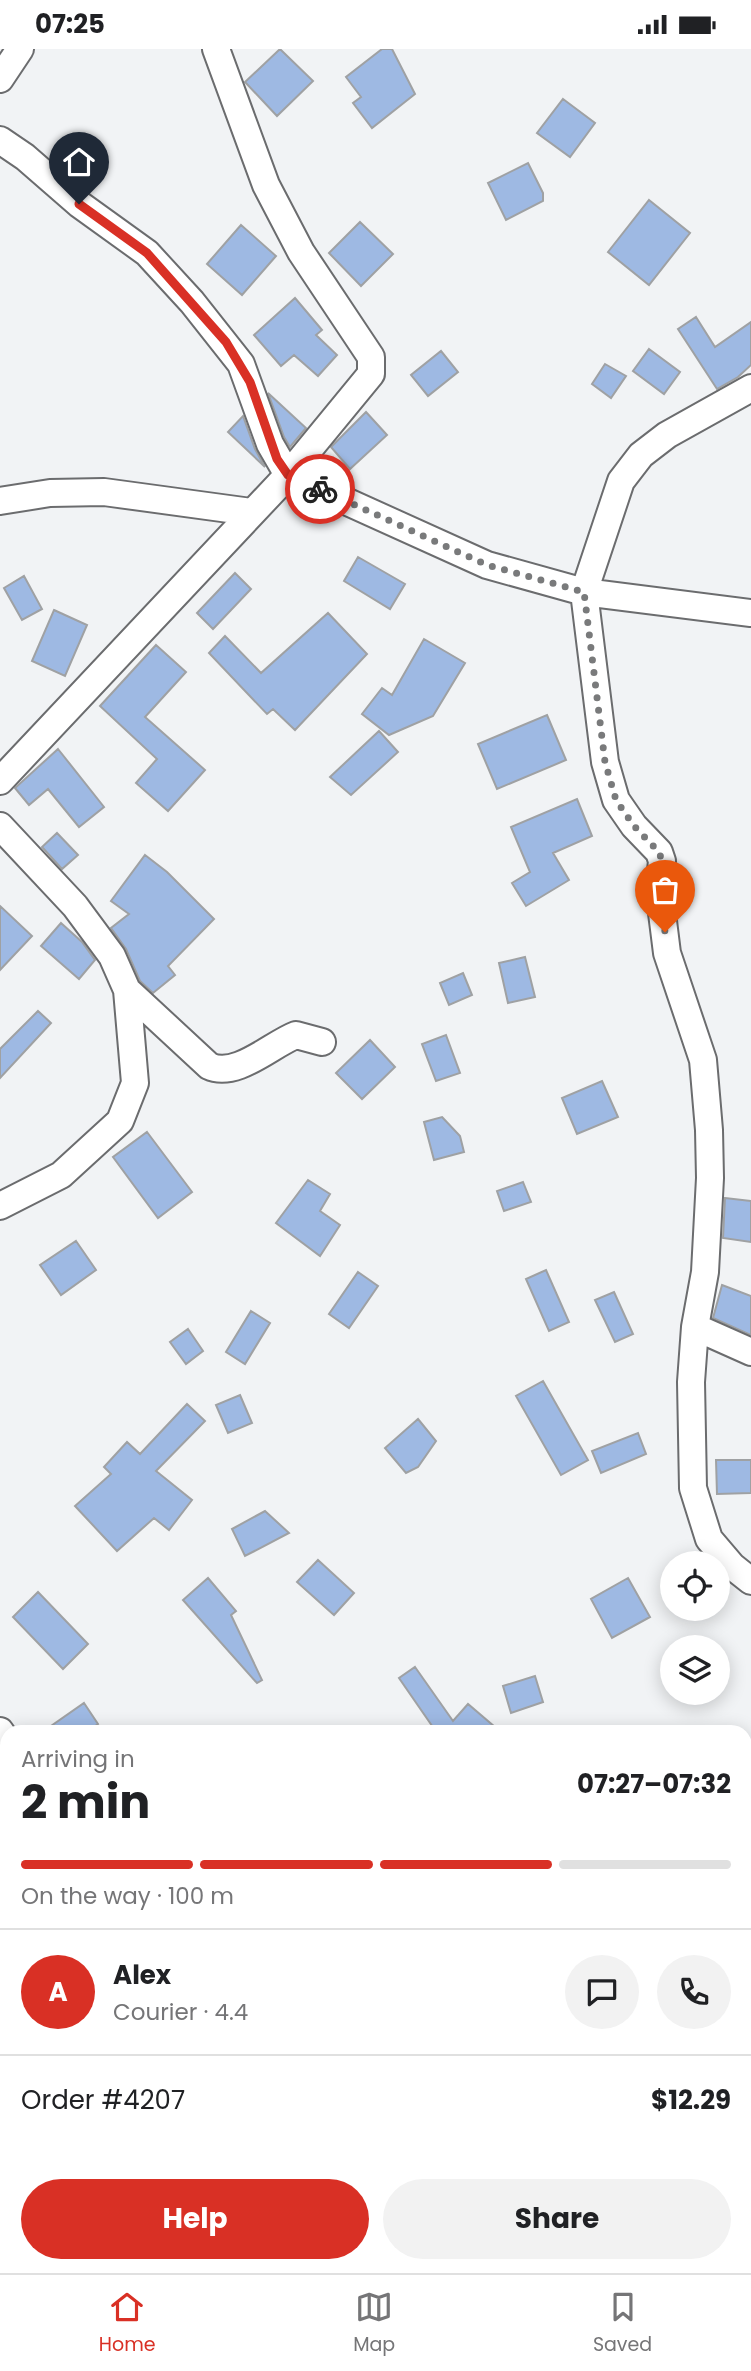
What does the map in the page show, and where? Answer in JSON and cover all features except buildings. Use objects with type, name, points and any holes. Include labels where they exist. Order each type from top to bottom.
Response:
[{"type":"street","points":[[0,79],[20,49]]},
{"type":"street","points":[[0,781],[288,475],[371,374],[373,365],[356,331],[301,252],[266,185],[216,49]]},
{"type":"street","points":[[0,140],[25,157],[79,204],[147,253],[192,302],[241,364],[270,445],[288,475],[487,565],[584,592],[751,613]]},
{"type":"street","points":[[751,388],[667,435],[641,455],[621,481],[584,592],[605,762],[616,800],[634,826],[659,852],[662,861],[659,889],[667,953],[703,1060],[710,1178],[705,1272],[695,1327],[691,1382],[693,1488],[709,1539],[732,1566],[751,1581]]},
{"type":"street","points":[[0,501],[50,493],[104,492],[251,512]]},
{"type":"street","points":[[0,826],[75,906],[112,956],[127,990],[135,1083],[120,1121],[61,1175],[0,1206]]},
{"type":"street","points":[[127,990],[216,1070],[239,1065],[296,1035],[322,1042]]},
{"type":"street","points":[[695,1327],[751,1352]]},
{"type":"way so far","points":[[320,489],[487,565],[584,592],[605,762],[616,800],[634,826],[659,852],[662,861],[659,889],[665,932]]},
{"type":"route","points":[[79,204],[147,253],[226,342],[250,382],[277,459],[288,475],[320,489]]}]
